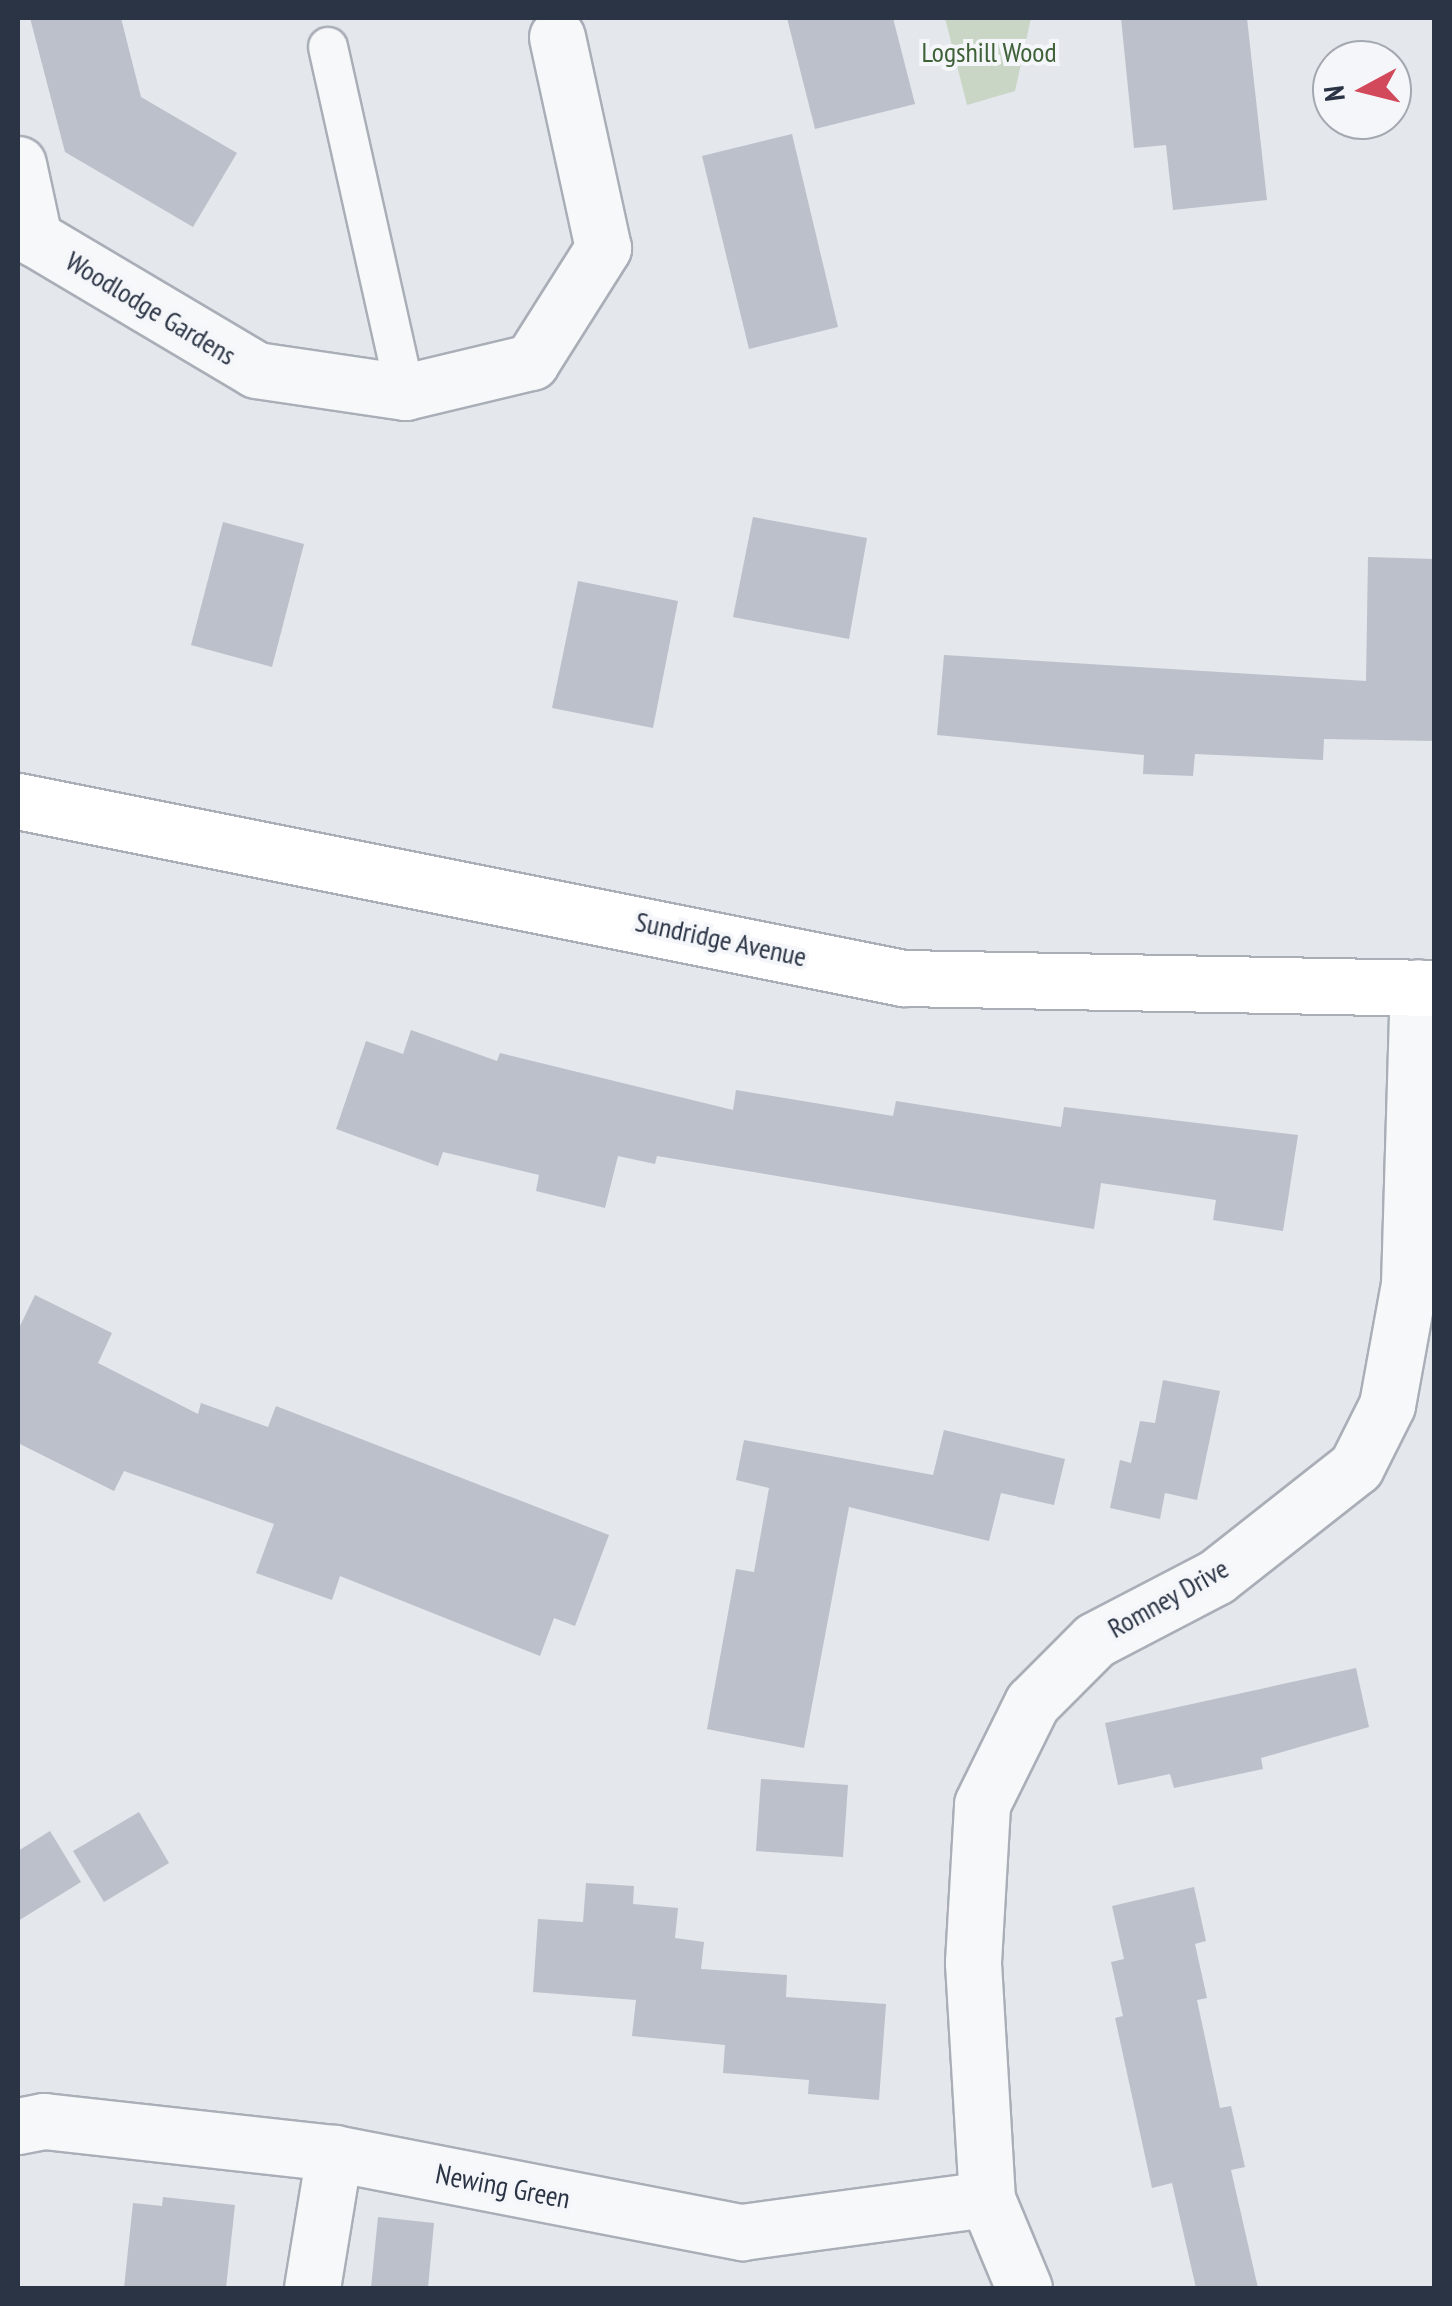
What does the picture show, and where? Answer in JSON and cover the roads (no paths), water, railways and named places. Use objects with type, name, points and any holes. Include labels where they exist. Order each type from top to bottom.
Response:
[{"type":"street","name":"Woodlodge Gardens","points":[[18,164],[34,238],[256,370],[405,392],[531,362],[603,248],[557,36]]},
{"type":"street","name":"Sundridge Avenue","points":[[18,801],[903,978],[1426,988]]},
{"type":"street","name":"Romney Drive","points":[[1024,2288],[987,2200],[973,1962],[982,1804],[1032,1703],[1095,1640],[1216,1578],[1356,1466],[1387,1406],[1408,1284],[1426,988]]},
{"type":"street","name":"Newing Green","points":[[18,2126],[44,2121],[334,2153],[742,2232],[987,2200]]},
{"type":"street","points":[[312,2288],[334,2153]]},
{"type":"lane","points":[[328,47],[405,392]]},
{"type":"park label","name":"Logshill Wood","points":[[989,52]]}]
